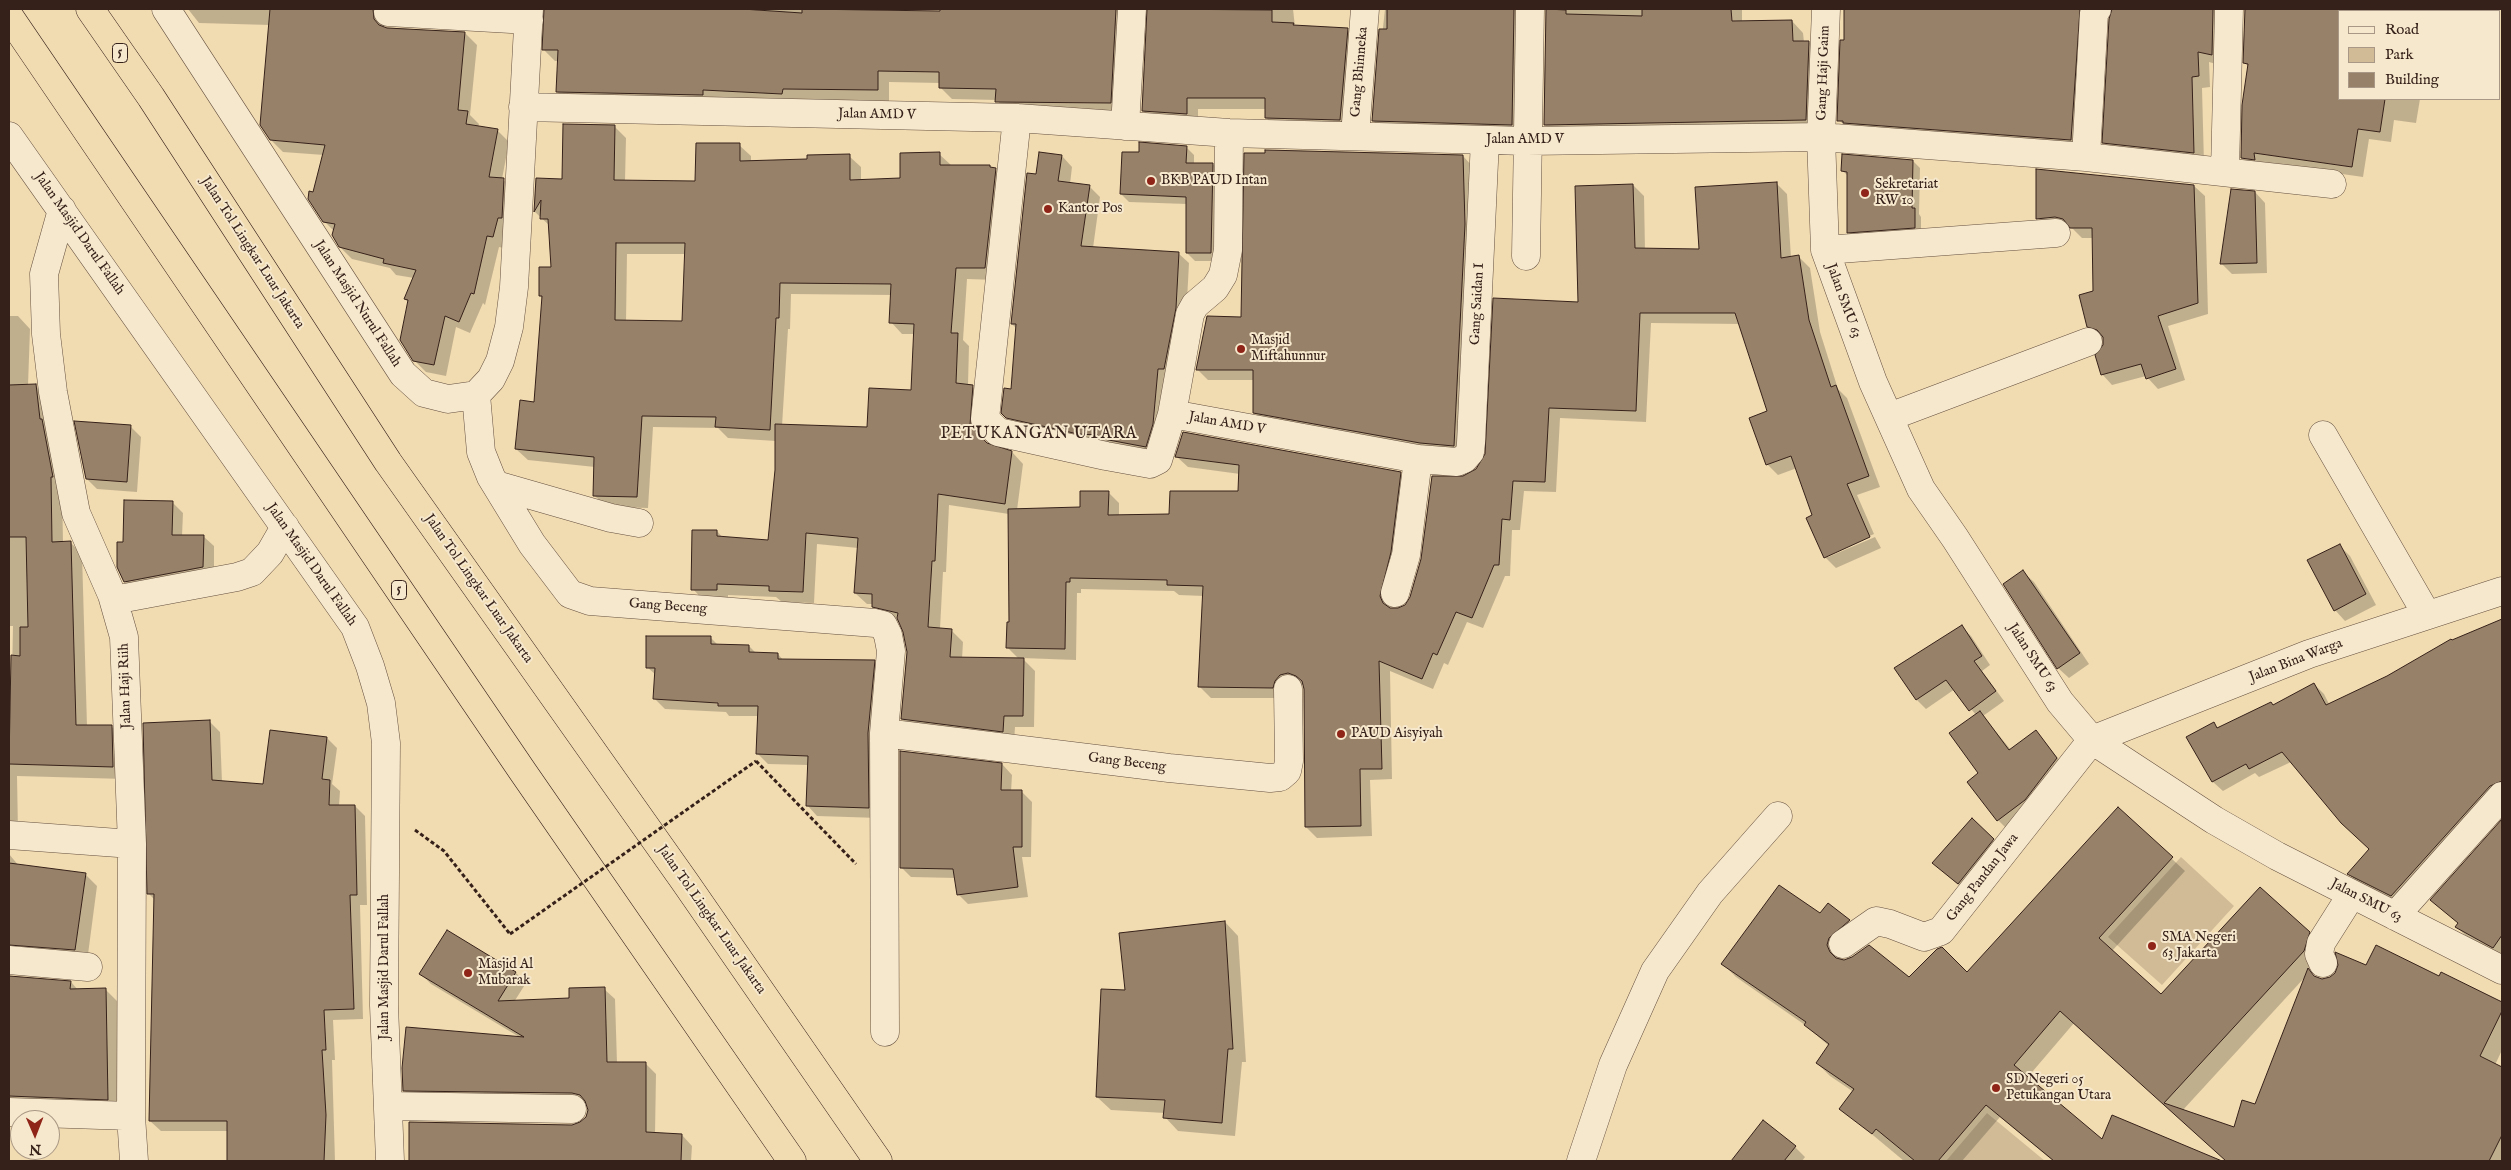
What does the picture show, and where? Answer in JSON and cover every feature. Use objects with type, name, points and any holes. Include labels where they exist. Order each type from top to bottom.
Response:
[{"type":"highway","name":"Jalan Tol Lingkar Luar Jakarta","points":[[90,9],[151,97],[388,462],[690,889],[878,1161]]},
{"type":"highway","name":"5","points":[[9,16],[523,772],[792,1161]]},
{"type":"street","name":"Jalan Masjid Nurul Fallah","points":[[166,9],[403,374],[424,393],[448,399],[476,395]]},
{"type":"street","points":[[1125,126],[1132,9]]},
{"type":"street","name":"Gang Bhinneka","points":[[1355,135],[1365,9]]},
{"type":"street","points":[[1526,256],[1530,9]]},
{"type":"street","name":"Gang Haji Gaim","points":[[1821,136],[1826,9]]},
{"type":"street","points":[[2086,157],[2094,13],[2097,9]]},
{"type":"street","points":[[2225,171],[2229,9]]},
{"type":"street","points":[[388,12],[529,15],[514,287],[509,327],[500,361],[491,379],[476,395]]},
{"type":"street","name":"Jalan AMD V","points":[[524,107],[1017,118],[1230,133],[1527,141],[1821,136],[2086,157],[2332,184]]},
{"type":"street","points":[[1017,118],[985,419],[998,432],[1150,464],[1158,460],[1172,414]]},
{"type":"street","name":"Jalan AMD V","points":[[1230,133],[1228,250],[1223,276],[1214,288],[1195,305],[1190,314],[1172,414],[1418,459],[1457,462]]},
{"type":"street","name":"Jalan Masjid Darul Fallah","points":[[9,136],[355,627],[381,703],[386,743],[384,1005],[390,1161]]},
{"type":"street","name":"Jalan SMU 63","points":[[1821,136],[1825,250],[1873,382],[1921,489],[1955,538],[2060,702],[2092,740],[2214,820],[2278,856],[2502,970]]},
{"type":"street","name":"Gang Saidan I","points":[[1457,462],[1464,459],[1470,452],[1471,444],[1485,140]]},
{"type":"street","name":"Jalan Haji Riih","points":[[62,210],[44,274],[46,334],[53,392],[76,513],[114,600],[124,637],[132,844],[131,1116],[134,1161]]},
{"type":"street","points":[[1825,250],[2056,233]]},
{"type":"street","points":[[1888,416],[2088,342]]},
{"type":"street","name":"Gang Beceng","points":[[476,395],[481,452],[496,485],[532,544],[564,588],[578,598],[590,602],[883,625],[888,635],[890,651],[884,733],[885,1032]]},
{"type":"street","points":[[2323,435],[2427,615]]},
{"type":"street","points":[[1395,594],[1406,555],[1418,459]]},
{"type":"street","points":[[496,485],[611,518],[639,523]]},
{"type":"street","points":[[114,600],[237,577],[252,572],[266,558],[285,527]]},
{"type":"street","name":"Jalan Bina Warga","points":[[2092,740],[2309,654],[2502,592]]},
{"type":"street","name":"Gang Beceng","points":[[884,733],[1169,768],[1270,778],[1280,777],[1287,771],[1289,761],[1288,689]]},
{"type":"street","name":"Gang Pandan Jawa","points":[[1843,944],[1876,921],[1890,924],[1924,937],[1941,931],[2092,740]]},
{"type":"street","points":[[2394,916],[2502,796]]},
{"type":"street","points":[[1581,1161],[1613,1065],[1655,971],[1710,893],[1778,816]]},
{"type":"street","points":[[9,835],[132,844]]},
{"type":"street","points":[[2323,963],[2319,954],[2321,943],[2352,894]]},
{"type":"street","points":[[9,960],[88,967]]},
{"type":"street","points":[[388,1106],[572,1109]]},
{"type":"street","points":[[9,1112],[131,1116]]},
{"type":"path","points":[[444,852],[510,934],[756,761],[848,858]]},
{"type":"green space","points":[[2181,857],[2234,906],[2162,985],[2108,937]]},
{"type":"green space","points":[[1987,1113],[2045,1161],[1946,1161]]},
{"type":"building","points":[[270,9],[373,9],[374,19],[379,25],[387,28],[465,32],[458,110],[468,111],[466,124],[498,129],[489,177],[504,178],[502,218],[498,218],[493,237],[487,236],[474,294],[471,293],[459,322],[445,316],[434,365],[413,361],[400,340],[408,300],[404,299],[416,270],[383,263],[384,259],[339,247],[332,235],[335,224],[323,222],[308,199],[309,191],[313,192],[325,145],[270,140],[260,125]]},
{"type":"building","points":[[544,9],[742,9],[802,13],[802,9],[940,11],[940,9],[1116,9],[1111,103],[995,102],[996,89],[939,88],[939,72],[878,71],[878,90],[783,89],[782,94],[703,90],[703,95],[556,92],[558,50],[542,50]]},
{"type":"building","points":[[1147,9],[1272,10],[1272,22],[1348,28],[1340,120],[1265,118],[1265,98],[1187,98],[1187,114],[1142,111]]},
{"type":"building","points":[[1387,9],[1514,9],[1512,125],[1372,121],[1379,29],[1387,29]]},
{"type":"building","points":[[1546,9],[1566,10],[1566,14],[1642,16],[1642,9],[1731,9],[1732,21],[1792,20],[1793,41],[1809,41],[1806,120],[1544,125]]},
{"type":"building","points":[[1844,9],[2080,9],[2071,140],[1843,123],[1843,121],[1837,121],[1840,40],[1844,40]]},
{"type":"building","points":[[2112,9],[2213,9],[2212,55],[2198,52],[2199,76],[2192,77],[2194,153],[2102,143],[2109,19]]},
{"type":"building","points":[[2245,9],[2340,9],[2338,10],[2338,100],[2385,100],[2380,132],[2358,129],[2352,167],[2254,153],[2255,160],[2241,158],[2242,105],[2248,64],[2243,63]]},
{"type":"building","points":[[563,124],[615,125],[614,180],[695,181],[696,143],[740,143],[740,161],[807,159],[807,155],[850,154],[850,180],[900,178],[900,153],[940,152],[940,165],[990,165],[990,167],[996,168],[985,268],[956,268],[951,333],[958,333],[956,383],[973,385],[970,425],[987,443],[1012,451],[1005,504],[938,494],[935,561],[932,561],[928,627],[952,629],[950,657],[1024,658],[1023,716],[1004,716],[1003,732],[901,719],[907,652],[903,632],[897,618],[898,613],[872,607],[872,594],[854,593],[858,538],[806,533],[803,592],[769,591],[769,586],[717,584],[717,590],[691,590],[692,530],[717,530],[717,536],[768,540],[775,470],[775,424],[867,427],[869,388],[911,390],[914,324],[889,323],[891,284],[780,283],[779,318],[776,318],[770,430],[715,427],[716,417],[642,416],[637,497],[593,496],[594,457],[515,449],[520,400],[534,402],[542,296],[539,296],[539,267],[551,267],[548,219],[540,219],[541,200],[534,212],[536,178],[562,179]],"holes":[[[616,243],[685,243],[682,321],[615,320]]]},
{"type":"building","points":[[1139,142],[1187,146],[1186,163],[1213,163],[1211,253],[1186,253],[1186,197],[1120,194],[1122,152],[1139,152]]},
{"type":"building","points":[[1265,150],[1463,155],[1465,224],[1454,446],[1420,443],[1253,413],[1253,370],[1196,370],[1207,316],[1241,317],[1244,153],[1265,153]]},
{"type":"building","points":[[1039,152],[1062,155],[1058,181],[1090,185],[1081,246],[1179,252],[1176,308],[1164,369],[1158,369],[1153,424],[1146,447],[1098,438],[1098,435],[1078,434],[1006,418],[1001,413],[1004,388],[1011,389],[1016,324],[1011,324],[1027,173],[1036,174]]},
{"type":"building","points":[[1842,154],[1913,160],[1912,208],[1915,208],[1915,228],[1847,233],[1847,172],[1841,171]]},
{"type":"building","points":[[2036,169],[2194,185],[2198,303],[2158,316],[2176,369],[2146,379],[2141,364],[2101,375],[2095,355],[2103,345],[2103,337],[2097,330],[2087,327],[2079,295],[2093,291],[2092,228],[2070,228],[2063,219],[2055,217],[2036,219]]},
{"type":"building","points":[[1777,182],[1781,258],[1799,255],[1809,320],[1831,387],[1836,385],[1869,476],[1847,484],[1870,537],[1824,558],[1806,518],[1812,515],[1791,456],[1766,465],[1749,418],[1767,411],[1735,313],[1640,313],[1636,411],[1549,408],[1545,482],[1513,481],[1510,520],[1502,519],[1499,565],[1494,565],[1472,618],[1456,612],[1437,655],[1433,653],[1422,679],[1379,661],[1382,769],[1360,769],[1361,826],[1305,827],[1304,689],[1302,681],[1288,673],[1280,675],[1275,681],[1273,688],[1198,687],[1203,586],[1167,585],[1167,580],[1070,578],[1070,582],[1066,582],[1065,649],[1006,648],[1007,622],[1009,622],[1008,509],[1080,507],[1080,491],[1109,491],[1108,515],[1169,514],[1170,491],[1238,491],[1239,465],[1175,457],[1183,432],[1401,472],[1391,552],[1380,596],[1383,603],[1390,608],[1398,608],[1405,605],[1410,597],[1421,559],[1432,476],[1463,476],[1476,469],[1485,454],[1493,298],[1578,302],[1575,186],[1633,184],[1635,248],[1699,249],[1695,187]]},
{"type":"building","points":[[2231,189],[2255,191],[2257,263],[2220,264]]},
{"type":"building","points":[[36,384],[40,419],[42,419],[53,477],[51,477],[52,542],[71,541],[76,725],[112,725],[113,767],[9,764],[11,655],[20,656],[20,627],[28,627],[26,537],[9,537],[9,385]]},
{"type":"building","points":[[74,421],[131,425],[127,482],[86,479]]},
{"type":"building","points":[[124,500],[173,501],[172,535],[204,535],[203,567],[124,582],[117,567],[117,542],[123,542]]},
{"type":"building","points":[[2340,544],[2366,594],[2334,611],[2307,560]]},
{"type":"building","points":[[2023,570],[2080,653],[2057,669],[2003,584]]},
{"type":"building","points":[[2502,619],[2502,781],[2490,786],[2391,896],[2347,874],[2369,849],[2341,823],[2282,752],[2249,769],[2246,764],[2212,782],[2186,737],[2214,722],[2217,728],[2271,702],[2273,705],[2314,683],[2326,705],[2387,676],[2451,639]]},
{"type":"building","points":[[1962,625],[1982,656],[1974,661],[1996,691],[1969,711],[1946,680],[1916,700],[1894,668]]},
{"type":"building","points":[[646,636],[711,636],[711,644],[749,645],[749,652],[778,653],[778,659],[875,660],[868,733],[869,808],[806,806],[808,756],[756,754],[758,706],[718,706],[718,703],[653,699],[655,668],[646,668]]},
{"type":"building","points":[[1980,711],[2009,750],[2036,730],[2057,758],[2025,800],[1997,821],[1967,782],[1978,773],[1949,733]]},
{"type":"building","points":[[210,720],[212,780],[263,784],[270,730],[327,737],[322,779],[330,780],[329,805],[355,805],[357,895],[350,895],[354,1009],[324,1010],[326,1050],[322,1050],[326,1115],[324,1161],[227,1161],[227,1121],[149,1121],[154,894],[147,894],[143,723]]},
{"type":"building","points":[[900,751],[1002,763],[1001,790],[1022,790],[1022,847],[1013,847],[1018,887],[957,895],[953,869],[900,868]]},
{"type":"building","points":[[2118,807],[2173,857],[2099,938],[2161,994],[2260,887],[2310,932],[2304,951],[2164,1103],[2234,1127],[2242,1100],[2255,1104],[2308,968],[2314,976],[2322,979],[2330,977],[2335,973],[2338,965],[2335,952],[2366,965],[2376,945],[2439,976],[2441,972],[2502,1002],[2502,1011],[2480,1056],[2502,1067],[2502,1135],[2489,1161],[2226,1161],[2060,1011],[2014,1065],[2102,1139],[2112,1115],[2222,1161],[2054,1161],[1986,1105],[1938,1161],[1915,1161],[1876,1129],[1872,1134],[1839,1109],[1854,1089],[1816,1063],[1829,1044],[1804,1025],[1806,1022],[1721,964],[1779,885],[1820,913],[1828,903],[1850,920],[1829,938],[1827,945],[1830,952],[1836,958],[1844,960],[1852,957],[1869,945],[1909,977],[1937,949],[1942,947],[1967,972]]},
{"type":"building","points":[[1972,818],[1994,839],[1958,884],[1932,863]]},
{"type":"building","points":[[2502,819],[2502,935],[2493,948],[2455,927],[2458,923],[2430,900]]},
{"type":"building","points":[[9,863],[86,873],[75,950],[9,945]]},
{"type":"building","points":[[1225,921],[1233,1049],[1228,1049],[1222,1123],[1163,1118],[1165,1100],[1096,1097],[1101,989],[1125,990],[1119,933]]},
{"type":"building","points":[[447,930],[516,972],[498,1001],[569,998],[569,988],[605,987],[607,1062],[646,1062],[646,1132],[682,1134],[681,1161],[409,1161],[409,1122],[572,1125],[586,1117],[588,1110],[585,1101],[580,1095],[572,1093],[403,1091],[402,1068],[406,1027],[524,1037],[419,974]]},
{"type":"building","points":[[9,976],[71,981],[70,989],[106,988],[108,1100],[9,1096]]},
{"type":"building","points":[[1763,1120],[1796,1146],[1784,1161],[1731,1161]]},
{"type":"place","name":"BKB PAUD Intan","points":[[1151,181]]},
{"type":"place","name":"Sekretariat RW 10","points":[[1865,193]]},
{"type":"place","name":"Kantor Pos","points":[[1048,209]]},
{"type":"place","name":"Masjid Miftahunnur","points":[[1241,349]]},
{"type":"place","name":"PAUD Aisyiyah","points":[[1341,734]]},
{"type":"place","name":"SMA Negeri 63 Jakarta","points":[[2152,946]]},
{"type":"place","name":"Masjid Al Mubarak","points":[[468,973]]},
{"type":"place","name":"SD Negeri 05 Petukangan Utara","points":[[1996,1088]]},
{"type":"district","name":"PETUKANGAN UTARA","points":[[1039,435]]}]
